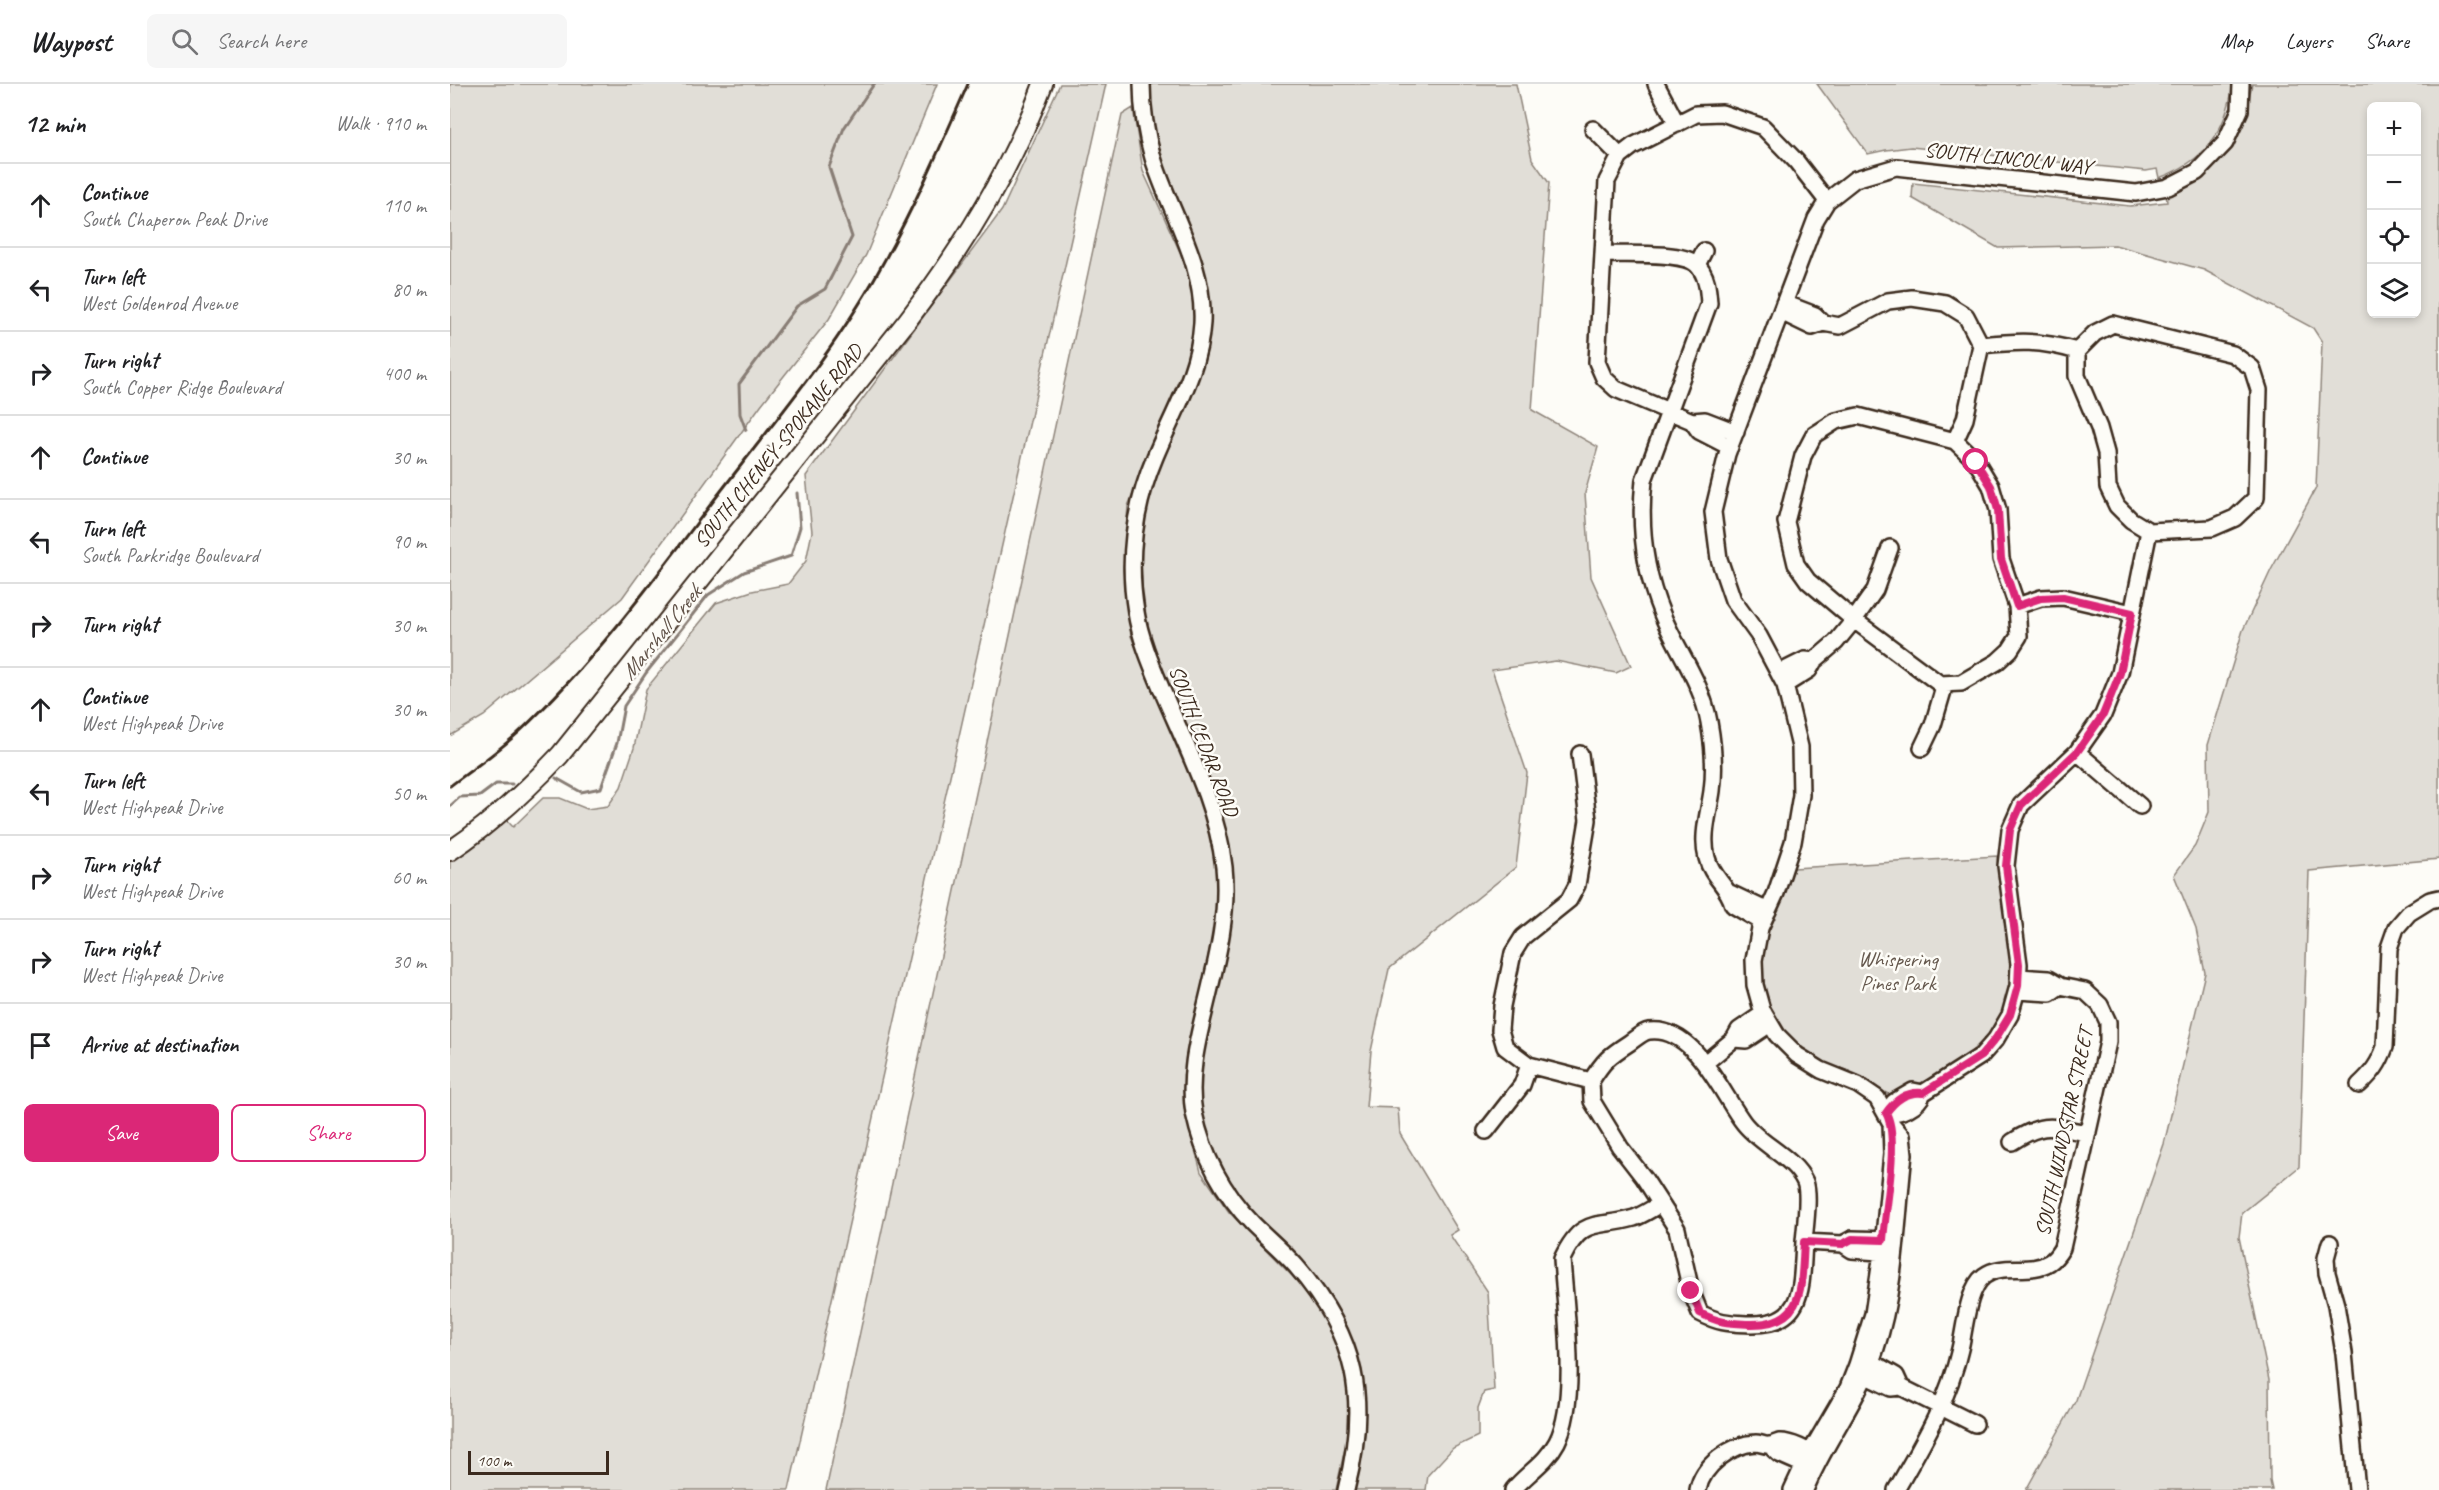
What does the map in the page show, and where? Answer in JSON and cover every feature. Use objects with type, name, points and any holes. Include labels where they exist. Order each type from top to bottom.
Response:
[{"type":"main road","name":"SOUTH CHENEY-SPOKANE ROAD","points":[[450,851],[476,834],[531,786],[560,755],[907,321],[961,246],[993,194],[1015,152],[1043,84]]},
{"type":"street","name":"SOUTH CEDAR ROAD","points":[[1142,84],[1146,131],[1154,162],[1198,274],[1202,322],[1196,363],[1154,459],[1136,509],[1131,566],[1136,615],[1153,668],[1197,771],[1214,818],[1224,868],[1225,911],[1199,1033],[1193,1073],[1193,1109],[1203,1147],[1221,1186],[1250,1221],[1295,1264],[1323,1300],[1341,1333],[1354,1371],[1359,1419],[1346,1490]]},
{"type":"street","points":[[1656,84],[1677,124]]},
{"type":"street","name":"SOUTH LINCOLN WAY","points":[[1767,1018],[1755,984],[1754,960],[1765,917],[1776,893],[1793,842],[1801,795],[1800,747],[1782,679],[1760,636],[1734,600],[1719,560],[1713,512],[1733,439],[1816,219],[1827,201],[1856,179],[1896,167],[2136,193],[2168,187],[2197,172],[2225,143],[2240,110],[2241,84]]},
{"type":"street","points":[[1733,439],[1705,420],[1692,421],[1616,389],[1604,378],[1598,362],[1607,181],[1620,156],[1634,146],[1696,114],[1722,113],[1763,127],[1796,160],[1827,201]]},
{"type":"street","points":[[1593,129],[1620,156]]},
{"type":"street","points":[[1697,265],[1704,251]]},
{"type":"street","points":[[1603,254],[1685,258],[1697,265],[1707,283],[1709,303],[1644,480],[1641,507],[1642,538],[1648,573],[1662,615],[1699,684],[1709,722],[1713,762],[1712,790],[1705,833],[1707,858],[1714,875],[1730,892],[1765,917]]},
{"type":"street","points":[[1782,307],[1815,315],[1823,323],[1840,326],[1888,301],[1912,298],[1945,303],[1966,316],[1981,345],[1965,418],[1955,441]]},
{"type":"street","points":[[2113,324],[2233,354],[2252,368],[2259,390],[2256,498],[2235,518],[2212,528],[2149,531],[2131,520],[2117,506],[2108,487],[2106,453],[2100,428],[2077,376],[2077,351],[2095,333],[2113,324]]},
{"type":"street","points":[[1981,345],[2023,341],[2046,342],[2077,351]]},
{"type":"street","points":[[1858,416],[1955,441],[1976,462],[1991,486],[1998,510],[2001,559],[2017,606],[2019,636],[2010,651],[1997,662],[1961,683],[1940,684],[1854,620],[1808,581],[1796,564],[1789,543],[1786,522],[1803,456],[1814,435],[1836,421],[1858,416]]},
{"type":"street","points":[[1889,1118],[1894,1101],[1913,1091],[1923,1093],[1981,1056],[1996,1038],[2010,1015],[2018,984],[2019,964],[2006,866],[2010,830],[2021,805],[2077,752],[2103,715],[2120,673],[2149,531]]},
{"type":"street","points":[[1782,679],[1805,660],[1814,661],[1836,642],[1875,590],[1890,548]]},
{"type":"street","points":[[2017,606],[2041,598],[2063,597],[2132,613]]},
{"type":"street","points":[[1922,748],[1933,725],[1945,684]]},
{"type":"street","points":[[2077,752],[2140,806]]},
{"type":"street","points":[[1580,754],[1588,820],[1577,885],[1569,900],[1523,937],[1513,954],[1502,1006],[1500,1030],[1505,1047],[1529,1065],[1591,1081]]},
{"type":"street","points":[[2359,1085],[2380,1062],[2385,1047],[2389,948],[2396,928],[2409,913],[2430,900],[2439,898]]},
{"type":"street","name":"SOUTH WINDSTAR STREET","points":[[1896,1490],[1942,1408],[1960,1351],[1971,1296],[1983,1276],[2000,1270],[2034,1269],[2051,1261],[2062,1248],[2108,1042],[2108,1022],[2100,1005],[2085,992],[2060,986],[2048,980],[2018,984]]},
{"type":"street","points":[[1705,1063],[1734,1039],[1746,1040],[1767,1018],[1777,1035],[1797,1055],[1821,1070],[1858,1085],[1877,1098],[1902,1136],[1904,1154],[1888,1246],[1885,1318],[1863,1366],[1845,1417],[1792,1490]]},
{"type":"street","points":[[1647,1031],[1667,1032],[1683,1041],[1705,1063],[1744,1123],[1765,1144],[1794,1165],[1806,1184],[1800,1293],[1794,1308],[1783,1319],[1765,1324],[1719,1323],[1700,1313],[1691,1291],[1677,1229],[1659,1205],[1644,1178],[1620,1147],[1592,1101],[1591,1081],[1604,1060],[1647,1031]]},
{"type":"street","points":[[1486,1131],[1522,1085],[1529,1065]]},
{"type":"street","points":[[2012,1142],[2030,1130],[2045,1126],[2088,1134]]},
{"type":"street","points":[[1513,1490],[1545,1461],[1566,1421],[1569,1401],[1569,1370],[1562,1258],[1570,1242],[1582,1229],[1595,1224],[1636,1218],[1659,1205]]},
{"type":"street","points":[[1804,1242],[1843,1244],[1852,1239],[1888,1246]]},
{"type":"street","points":[[2330,1243],[2326,1258],[2327,1273],[2336,1305],[2344,1353],[2357,1490]]},
{"type":"street","points":[[1863,1366],[1891,1388],[1901,1387],[1975,1424]]},
{"type":"street","points":[[1698,1490],[1700,1479],[1715,1461],[1731,1450],[1755,1443],[1768,1445],[1780,1442],[1812,1461]]},
{"type":"street","points":[[1805,1490],[1812,1461]]},
{"type":"green space","points":[[450,84],[937,84],[866,255],[829,319],[761,405],[622,598],[484,716],[450,736]]},
{"type":"green space","points":[[1060,84],[1106,84],[789,1490],[450,1490],[450,851],[500,813],[513,827],[543,798],[560,798],[587,809],[608,806],[621,787],[634,748],[646,689],[716,603],[752,591],[788,584],[806,561],[812,532],[806,476],[1002,210]]},
{"type":"green space","points":[[1146,84],[1516,84],[1532,159],[1549,183],[1532,410],[1598,447],[1585,493],[1591,577],[1631,666],[1616,673],[1556,661],[1492,670],[1527,773],[1516,867],[1389,969],[1371,1051],[1366,1107],[1398,1108],[1400,1134],[1458,1230],[1450,1235],[1488,1292],[1494,1390],[1484,1392],[1478,1408],[1478,1436],[1453,1448],[1428,1475],[1426,1490],[1352,1490],[1365,1422],[1362,1371],[1347,1326],[1322,1285],[1249,1212],[1224,1182],[1206,1143],[1198,1075],[1231,882],[1145,635],[1136,582],[1139,527],[1207,322],[1158,164]]},
{"type":"green space","points":[[1817,84],[2233,84],[2225,117],[2211,143],[2189,163],[2159,178],[2157,169],[2146,171],[1911,147],[1868,154]]},
{"type":"green space","points":[[2252,84],[2439,84],[2439,859],[2309,871],[2299,1167],[2242,1213],[2239,1237],[2269,1380],[2272,1490],[2026,1490],[2076,1400],[2164,1144],[2205,973],[2196,929],[2174,875],[2195,846],[2209,812],[2208,745],[2243,630],[2271,570],[2316,488],[2322,342],[2313,328],[2204,270],[2115,245],[1998,248],[1912,198],[1913,183],[2130,206],[2167,202],[2166,193],[2200,177],[2223,156],[2242,122]]},
{"type":"green space","points":[[1133,108],[1143,171],[1190,274],[1196,318],[1188,363],[1128,506],[1123,570],[1131,636],[1201,801],[1216,856],[1217,913],[1186,1063],[1187,1120],[1201,1172],[1229,1212],[1300,1284],[1326,1321],[1343,1358],[1352,1415],[1336,1490],[826,1490],[1122,115]]},
{"type":"green space","name":"Whispering Pines Park","points":[[1997,856],[2011,952],[2011,980],[2005,1004],[1994,1026],[1979,1044],[1938,1074],[1891,1095],[1856,1074],[1817,1059],[1791,1038],[1780,1024],[1765,992],[1762,958],[1771,922],[1794,868]]},
{"type":"waterway","name":"Marshall Creek","points":[[746,430],[740,414],[739,384],[797,306],[825,289],[852,237],[829,167],[844,128],[874,84]]},
{"type":"waterway","name":"Marshall Creek","points":[[768,447],[778,459]]},
{"type":"waterway","name":"Marshall Creek","points":[[556,778],[581,792],[601,788],[617,743],[624,706],[646,673],[708,595],[744,572],[791,556],[800,527],[797,493]]},
{"type":"waterway","name":"Marshall Creek","points":[[450,806],[460,797],[480,796],[496,784],[512,784]]},
{"type":"railway","points":[[450,786],[518,733],[571,680],[643,594],[799,391],[841,333],[890,249],[925,180],[968,84]]},
{"type":"route","points":[[1691,1291],[1700,1313],[1719,1323],[1765,1324],[1783,1319],[1794,1308],[1800,1293],[1804,1242],[1843,1244],[1852,1239],[1883,1240],[1892,1154],[1891,1123],[1886,1113],[1894,1101],[1913,1091],[1923,1093],[1981,1056],[1996,1038],[2010,1015],[2018,986],[2019,964],[2006,866],[2010,830],[2021,805],[2077,752],[2103,715],[2120,673],[2132,613],[2063,597],[2041,598],[2017,606],[2001,559],[1998,510],[1991,486],[1976,462]]}]
